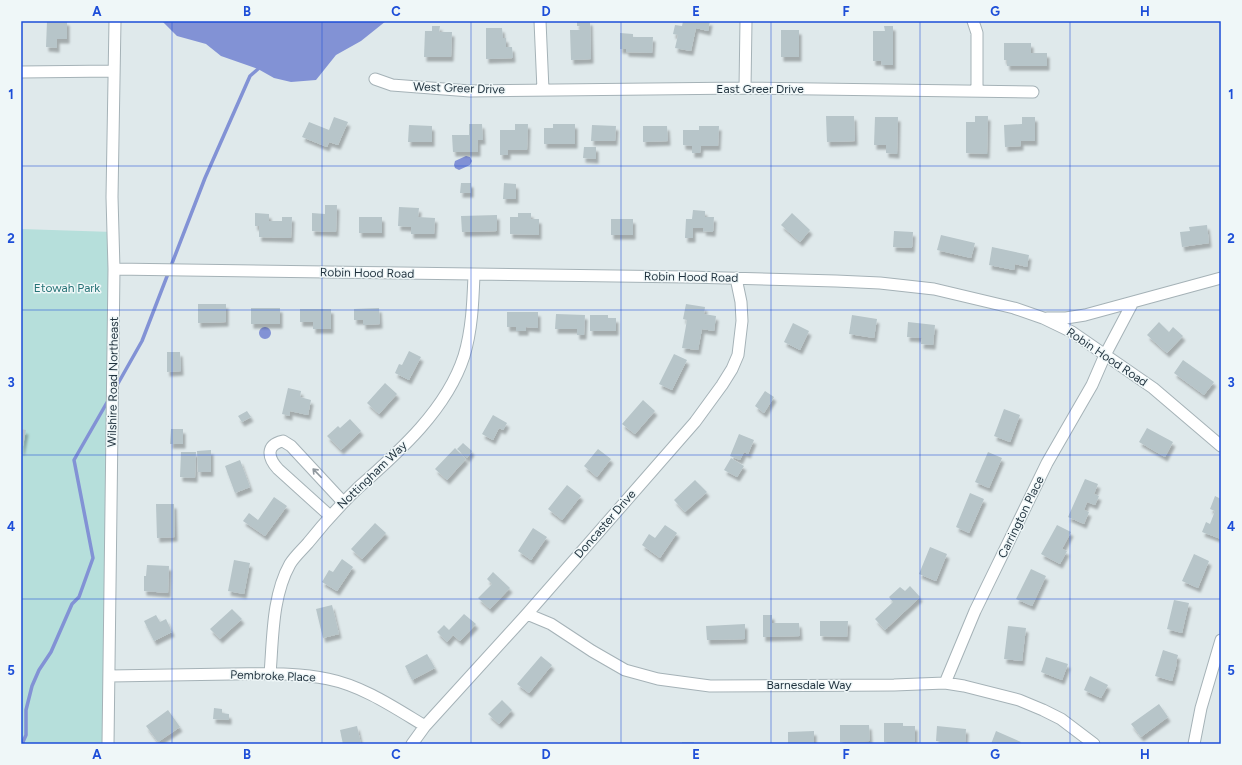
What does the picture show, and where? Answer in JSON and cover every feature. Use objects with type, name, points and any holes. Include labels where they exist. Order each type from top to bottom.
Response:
[{"type":"street","name":"Wilshire Road Northeast","points":[[108,744],[114,269],[112,197],[115,21]]},
{"type":"street","points":[[540,21],[543,90]]},
{"type":"street","points":[[745,88],[746,21]]},
{"type":"street","points":[[973,21],[977,33]]},
{"type":"street","points":[[977,91],[977,33],[980,21]]},
{"type":"street","points":[[21,72],[114,71]]},
{"type":"street","name":"West Greer Drive","points":[[375,79],[392,85],[470,91],[543,90]]},
{"type":"street","name":"East Greer Drive","points":[[543,90],[745,88],[1034,92]]},
{"type":"street","name":"Robin Hood Road","points":[[114,269],[736,278],[880,283],[934,289],[1014,308],[1043,318],[1072,332],[1153,388],[1221,446]]},
{"type":"street","name":"Nottingham Way","points":[[270,674],[278,596],[290,564],[343,502],[374,474],[422,426],[450,389],[465,354],[470,326],[474,275]]},
{"type":"street","name":"Doncaster Drive","points":[[412,744],[425,726],[695,422],[722,385],[732,369],[738,355],[742,321],[741,302],[736,278]]},
{"type":"street","points":[[1043,318],[1066,318],[1085,315],[1221,278]]},
{"type":"street","name":"Carrington Place","points":[[945,684],[975,611],[1047,463],[1092,385],[1105,355],[1133,302]]},
{"type":"street","points":[[330,516],[271,462],[269,454],[271,448],[277,442],[283,441],[291,446],[343,502]]},
{"type":"street","name":"Barnesdale Way","points":[[526,614],[551,624],[592,651],[625,670],[658,679],[710,686],[945,684],[974,688],[1019,700],[1037,707],[1061,719],[1094,744]]},
{"type":"street","points":[[1194,744],[1201,708],[1221,640]]},
{"type":"street","name":"Pembroke Place","points":[[110,676],[270,674],[302,675],[328,679],[349,685],[379,698],[425,726]]},
{"type":"green space","name":"Etowah Park","points":[[21,229],[113,232],[107,744],[21,744]]},
{"type":"water","points":[[162,21],[386,21],[361,41],[336,55],[316,80],[291,82],[274,78],[258,69],[221,56],[206,44],[177,36]]},
{"type":"water","points":[[466,156],[470,157],[472,161],[470,165],[459,170],[455,168],[455,161]]},
{"type":"water","points":[[263,327],[267,327],[271,333],[267,339],[263,339],[259,335],[259,331]]},
{"type":"building","points":[[47,21],[67,21],[67,39],[57,39],[57,48],[46,47]]},
{"type":"building","points":[[577,21],[590,21],[591,59],[571,60],[570,30],[580,30],[580,26],[577,26]]},
{"type":"building","points":[[683,21],[710,21],[708,31],[696,28],[691,51],[675,48],[678,35],[673,34],[675,25],[682,26]]},
{"type":"building","points":[[432,26],[440,26],[439,32],[452,32],[451,57],[424,57],[425,31],[432,31]]},
{"type":"building","points":[[884,26],[893,26],[893,65],[882,65],[881,61],[873,61],[873,31],[885,31]]},
{"type":"building","points":[[486,28],[502,28],[503,38],[506,38],[506,47],[512,47],[513,58],[486,59]]},
{"type":"building","points":[[781,30],[799,30],[799,57],[781,57]]},
{"type":"building","points":[[620,33],[633,34],[633,37],[653,37],[652,53],[626,52],[626,49],[620,49]]},
{"type":"building","points":[[1004,43],[1031,43],[1031,53],[1047,53],[1047,66],[1007,66],[1007,60],[1004,60]]},
{"type":"building","points":[[826,116],[854,116],[855,141],[827,142]]},
{"type":"building","points":[[975,116],[988,116],[987,154],[966,153],[966,122],[975,122]]},
{"type":"building","points":[[334,117],[348,122],[338,145],[329,142],[327,147],[302,137],[309,122],[329,130]]},
{"type":"building","points":[[875,117],[898,117],[897,154],[886,153],[886,145],[874,145]]},
{"type":"building","points":[[1022,117],[1035,117],[1035,141],[1021,141],[1021,146],[1005,147],[1004,125],[1022,124]]},
{"type":"building","points":[[469,124],[482,124],[483,140],[478,140],[478,152],[453,152],[452,135],[469,135]]},
{"type":"building","points":[[515,124],[528,124],[527,150],[508,150],[508,155],[500,155],[500,130],[515,130]]},
{"type":"building","points":[[553,124],[575,124],[575,144],[544,144],[544,128],[553,128]]},
{"type":"building","points":[[409,125],[432,126],[432,142],[408,142]]},
{"type":"building","points":[[592,125],[616,126],[615,141],[591,141]]},
{"type":"building","points":[[643,126],[667,126],[668,141],[643,142]]},
{"type":"building","points":[[699,126],[719,126],[718,146],[701,146],[700,153],[692,153],[692,146],[683,145],[683,130],[699,130]]},
{"type":"building","points":[[584,147],[596,147],[596,159],[583,158]]},
{"type":"building","points":[[461,183],[471,183],[471,193],[460,193]]},
{"type":"building","points":[[504,183],[516,184],[516,199],[503,199]]},
{"type":"building","points":[[325,205],[337,205],[336,232],[312,231],[312,213],[325,214]]},
{"type":"building","points":[[399,207],[419,208],[418,217],[435,218],[434,234],[411,234],[411,227],[398,226]]},
{"type":"building","points":[[693,210],[705,211],[705,217],[714,217],[713,232],[703,231],[704,228],[693,228],[693,238],[685,238],[686,219],[692,219]]},
{"type":"building","points":[[255,213],[269,214],[269,221],[282,221],[282,217],[292,217],[291,238],[259,237],[259,226],[255,226]]},
{"type":"building","points":[[518,213],[531,213],[531,219],[539,219],[539,235],[510,234],[510,217],[518,217]]},
{"type":"building","points":[[792,213],[810,230],[800,242],[781,225]]},
{"type":"building","points":[[497,215],[497,231],[462,232],[461,216]]},
{"type":"building","points":[[359,217],[382,217],[382,233],[359,233]]},
{"type":"building","points":[[611,219],[633,219],[633,235],[611,235]]},
{"type":"building","points":[[1207,225],[1209,243],[1182,247],[1180,232],[1190,231],[1189,227]]},
{"type":"building","points":[[894,231],[913,232],[912,248],[893,247]]},
{"type":"building","points":[[941,235],[975,243],[971,258],[937,250]]},
{"type":"building","points":[[992,247],[1029,255],[1027,267],[1015,264],[1014,270],[989,265]]},
{"type":"building","points":[[198,304],[226,304],[226,322],[198,323]]},
{"type":"building","points":[[686,304],[705,307],[704,314],[716,316],[714,331],[702,329],[698,350],[682,348],[687,320],[683,319]]},
{"type":"building","points":[[251,308],[280,308],[280,324],[251,324]]},
{"type":"building","points":[[379,308],[380,324],[363,325],[363,320],[354,320],[354,309]]},
{"type":"building","points":[[300,309],[331,309],[331,329],[313,329],[313,322],[300,322]]},
{"type":"building","points":[[507,312],[538,312],[538,328],[526,327],[526,331],[516,331],[516,327],[507,327]]},
{"type":"building","points":[[556,314],[585,315],[584,335],[577,335],[577,329],[555,329]]},
{"type":"building","points":[[590,315],[608,315],[608,318],[616,318],[616,331],[590,331]]},
{"type":"building","points":[[852,315],[877,319],[874,338],[849,334]]},
{"type":"building","points":[[908,322],[935,325],[933,345],[921,344],[922,338],[907,337]]},
{"type":"building","points":[[1159,322],[1169,332],[1173,327],[1183,336],[1167,353],[1147,335]]},
{"type":"building","points":[[793,323],[809,331],[800,350],[784,342]]},
{"type":"building","points":[[409,351],[421,357],[409,380],[395,373],[399,364],[402,365]]},
{"type":"building","points":[[167,352],[180,352],[181,371],[167,372]]},
{"type":"building","points":[[674,354],[687,360],[672,390],[659,384]]},
{"type":"building","points":[[1183,360],[1214,382],[1204,395],[1174,373]]},
{"type":"building","points":[[385,383],[397,394],[379,414],[367,403]]},
{"type":"building","points":[[288,388],[301,391],[300,397],[311,400],[308,415],[290,411],[290,416],[282,414]]},
{"type":"building","points":[[765,391],[774,397],[764,413],[755,406]]},
{"type":"building","points":[[643,400],[655,411],[635,434],[622,424]]},
{"type":"building","points":[[1004,409],[1020,415],[1010,442],[994,436]]},
{"type":"building","points":[[247,411],[251,417],[242,422],[238,416]]},
{"type":"building","points":[[493,415],[507,423],[503,430],[499,428],[493,440],[482,434]]},
{"type":"building","points":[[350,419],[361,431],[341,450],[327,436],[338,426],[340,428]]},
{"type":"building","points":[[1147,428],[1173,442],[1165,457],[1139,442]]},
{"type":"building","points":[[21,429],[26,430],[22,451],[21,451]]},
{"type":"building","points":[[171,429],[183,429],[183,444],[170,444]]},
{"type":"building","points":[[739,434],[754,440],[748,454],[744,452],[740,460],[730,456]]},
{"type":"building","points":[[463,443],[472,451],[467,458],[457,449]]},
{"type":"building","points":[[455,448],[466,459],[447,480],[435,469]]},
{"type":"building","points":[[598,449],[611,459],[597,477],[584,466]]},
{"type":"building","points":[[211,450],[211,472],[198,472],[197,451]]},
{"type":"building","points":[[181,452],[196,452],[195,478],[180,477]]},
{"type":"building","points":[[988,452],[1002,458],[989,488],[975,482]]},
{"type":"building","points":[[731,458],[744,466],[737,477],[724,470]]},
{"type":"building","points":[[240,460],[250,487],[235,493],[225,466]]},
{"type":"building","points":[[1085,479],[1098,484],[1094,494],[1099,496],[1095,505],[1087,502],[1084,510],[1089,512],[1084,524],[1068,517]]},
{"type":"building","points":[[695,480],[707,492],[685,512],[674,500]]},
{"type":"building","points":[[567,485],[581,496],[562,520],[548,509]]},
{"type":"building","points":[[970,493],[984,499],[969,533],[956,527]]},
{"type":"building","points":[[1215,496],[1221,499],[1221,539],[1202,532],[1206,522],[1210,524],[1215,511],[1210,509]]},
{"type":"building","points":[[274,497],[287,506],[265,536],[243,521],[249,513],[258,520]]},
{"type":"building","points":[[156,504],[174,504],[175,537],[157,538]]},
{"type":"building","points":[[375,523],[386,533],[362,559],[351,549]]},
{"type":"building","points":[[665,525],[677,533],[660,558],[642,545],[649,534],[655,538]]},
{"type":"building","points":[[1057,525],[1071,532],[1062,549],[1067,551],[1060,564],[1041,554]]},
{"type":"building","points":[[533,528],[547,537],[531,560],[518,551]]},
{"type":"building","points":[[930,547],[947,554],[936,581],[919,574]]},
{"type":"building","points":[[1194,554],[1209,561],[1198,588],[1182,581]]},
{"type":"building","points":[[342,559],[353,567],[337,591],[322,582],[329,570],[333,572]]},
{"type":"building","points":[[234,560],[250,563],[244,594],[228,591]]},
{"type":"building","points":[[147,565],[169,566],[168,593],[144,591],[144,576],[146,576]]},
{"type":"building","points":[[1031,569],[1046,576],[1032,606],[1016,599]]},
{"type":"building","points":[[493,572],[510,588],[490,609],[478,598],[492,584],[487,579]]},
{"type":"building","points":[[910,586],[920,597],[885,630],[875,619],[893,602],[889,597],[900,587],[905,591]]},
{"type":"building","points":[[1174,600],[1189,603],[1182,633],[1167,629]]},
{"type":"building","points":[[332,605],[339,634],[323,638],[316,609]]},
{"type":"building","points":[[232,609],[242,619],[220,639],[210,629]]},
{"type":"building","points":[[464,614],[476,624],[460,641],[453,635],[447,642],[437,632],[444,625],[449,630]]},
{"type":"building","points":[[156,615],[160,622],[166,619],[172,632],[154,641],[144,621]]},
{"type":"building","points":[[763,615],[772,615],[772,623],[799,623],[800,636],[763,637]]},
{"type":"building","points":[[820,621],[848,621],[847,637],[820,636]]},
{"type":"building","points":[[745,624],[745,639],[707,640],[706,626]]},
{"type":"building","points":[[1008,626],[1026,628],[1022,661],[1004,659]]},
{"type":"building","points":[[1163,650],[1178,655],[1172,681],[1155,676]]},
{"type":"building","points":[[427,654],[435,668],[412,680],[405,666]]},
{"type":"building","points":[[541,656],[552,665],[529,693],[517,684]]},
{"type":"building","points":[[1046,657],[1068,664],[1062,680],[1041,672]]},
{"type":"building","points":[[1090,676],[1108,685],[1101,698],[1084,690]]},
{"type":"building","points":[[502,700],[512,710],[499,724],[488,714]]},
{"type":"building","points":[[1159,704],[1168,717],[1141,737],[1131,724]]},
{"type":"building","points":[[214,708],[222,709],[222,713],[229,714],[229,720],[213,719]]},
{"type":"building","points":[[168,710],[180,727],[158,742],[146,726]]},
{"type":"building","points":[[884,723],[903,723],[903,726],[915,726],[915,742],[884,742]]},
{"type":"building","points":[[840,725],[869,725],[870,741],[840,742]]},
{"type":"building","points":[[357,726],[361,744],[343,744],[340,730]]},
{"type":"building","points":[[937,726],[966,729],[965,744],[950,744],[951,742],[936,741]]},
{"type":"building","points":[[814,731],[814,744],[788,744],[788,732]]},
{"type":"building","points":[[996,731],[1021,742],[1020,744],[991,744]]},
{"type":"building","points":[[682,742],[694,742],[694,744],[682,744]]},
{"type":"waterway","points":[[116,387],[142,341],[205,178],[250,76],[258,69]]},
{"type":"waterway","points":[[22,744],[26,735],[26,710],[32,686],[39,670],[51,652],[72,604],[79,597],[93,558],[74,460],[109,399]]}]
